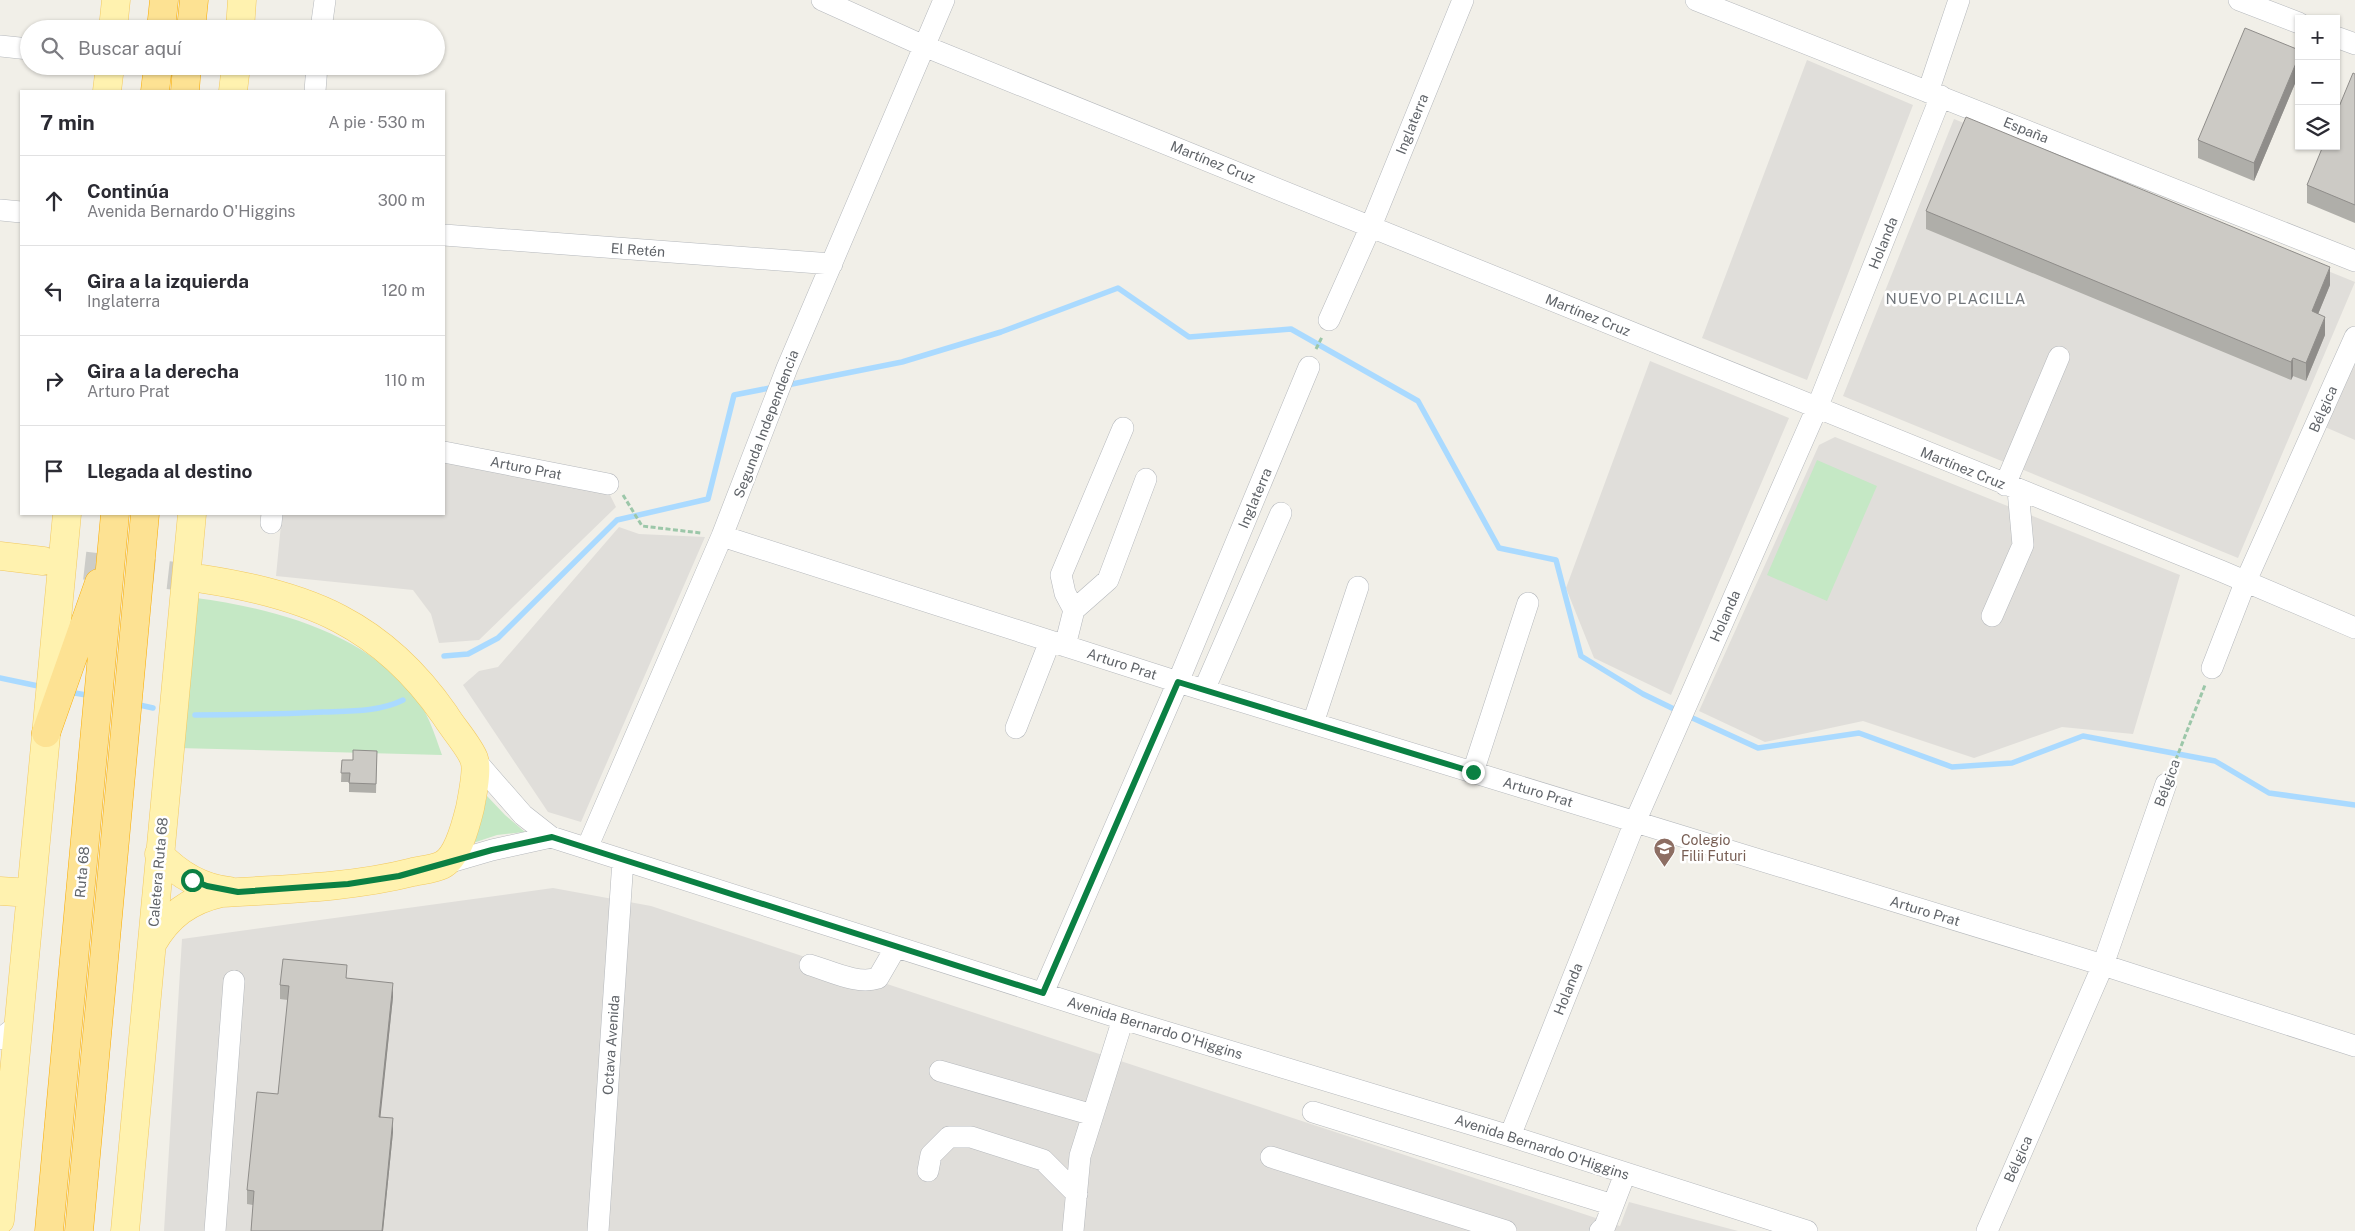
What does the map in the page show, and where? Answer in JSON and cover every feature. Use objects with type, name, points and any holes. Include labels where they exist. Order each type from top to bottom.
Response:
[{"type":"highway","points":[[162,20],[164,0]]},
{"type":"highway","points":[[192,20],[194,0]]},
{"type":"highway","points":[[155,90],[157,75]]},
{"type":"highway","points":[[185,90],[186,75]]},
{"type":"highway","name":"Ruta 68","points":[[49,1231],[115,515]]},
{"type":"highway","points":[[79,1231],[145,515]]},
{"type":"highway","points":[[46,733],[112,547]]},
{"type":"main road","points":[[114,20],[116,0]]},
{"type":"main road","points":[[241,20],[242,0]]},
{"type":"main road","points":[[107,90],[109,75]]},
{"type":"main road","points":[[233,90],[235,75]]},
{"type":"main road","points":[[0,1220],[9,1033],[31,893],[67,515]]},
{"type":"main road","name":"Caletera Ruta 68","points":[[125,1231],[192,515]]},
{"type":"main road","points":[[0,556],[43,561]]},
{"type":"main road","points":[[202,579],[287,596],[314,605],[363,632],[399,661],[425,688],[475,760],[471,803],[466,824],[458,845],[444,864]]},
{"type":"main road","name":"Avenida Bernardo O'Higgins","points":[[159,854],[180,873],[192,880],[214,888],[238,892]]},
{"type":"main road","name":"Avenida Bernardo O'Higgins","points":[[152,944],[168,921],[190,903],[213,895],[348,884],[399,876],[444,864]]},
{"type":"main road","points":[[0,891],[31,893]]},
{"type":"street","points":[[322,20],[325,0]]},
{"type":"street","name":"Martínez Cruz","points":[[822,0],[924,46],[1371,226],[2355,628]]},
{"type":"street","name":"Segunda Independencia","points":[[587,848],[722,536],[787,368],[944,0]]},
{"type":"street","name":"Inglaterra","points":[[1329,320],[1371,226],[1463,0]]},
{"type":"street","name":"España","points":[[1696,0],[2355,261]]},
{"type":"street","name":"Holanda","points":[[1510,1136],[1635,822],[1817,408],[1935,94],[1958,0]]},
{"type":"street","points":[[2240,0],[2295,21]]},
{"type":"street","points":[[2340,38],[2355,44]]},
{"type":"street","points":[[0,46],[20,48]]},
{"type":"street","points":[[314,90],[316,75]]},
{"type":"street","points":[[0,210],[20,212]]},
{"type":"street","name":"El Retén","points":[[445,235],[832,264]]},
{"type":"street","name":"Bélgica","points":[[2212,668],[2245,583],[2355,337]]},
{"type":"street","points":[[1992,616],[2023,545],[2011,488],[2059,357]]},
{"type":"street","name":"Inglaterra","points":[[1043,993],[1178,682],[1309,366]]},
{"type":"street","points":[[1074,610],[1065,593],[1061,575],[1122,428]]},
{"type":"street","name":"Arturo Prat","points":[[445,452],[608,484]]},
{"type":"street","points":[[1016,728],[1074,610],[1108,580],[1146,479]]},
{"type":"street","points":[[1204,690],[1282,513]]},
{"type":"street","name":"Arturo Prat","points":[[722,536],[1178,682],[2103,965],[2355,1046]]},
{"type":"street","points":[[1313,723],[1358,587]]},
{"type":"street","points":[[1473,772],[1528,603]]},
{"type":"street","points":[[475,760],[523,815],[552,837]]},
{"type":"street","name":"Bélgica","points":[[1987,1231],[2103,965],[2166,784]]},
{"type":"street","name":"Avenida Bernardo O'Higgins","points":[[444,864],[492,850],[552,837],[1123,1019],[1510,1136],[1807,1231]]},
{"type":"street","name":"Octava Avenida","points":[[598,1231],[623,860]]},
{"type":"street","points":[[810,964],[861,981],[870,981],[878,978],[896,947]]},
{"type":"street","points":[[215,1231],[234,981]]},
{"type":"street","points":[[1073,1231],[1080,1156],[1123,1019]]},
{"type":"street","points":[[940,1071],[1093,1115]]},
{"type":"street","points":[[1313,1112],[1614,1205]]},
{"type":"street","points":[[928,1170],[931,1155],[949,1137],[971,1137],[1043,1160],[1077,1194]]},
{"type":"street","points":[[1271,1157],[1506,1231]]},
{"type":"street","points":[[1600,1231],[1605,1226],[1626,1174]]},
{"type":"path","points":[[1309,366],[1329,320]]},
{"type":"path","points":[[626,497],[642,526],[722,536]]},
{"type":"path","name":"Bélgica","points":[[2166,784],[2212,668]]},
{"type":"shaded area","points":[[1807,60],[1913,105],[1807,380],[1702,338]]},
{"type":"shaded area","points":[[1954,119],[2355,282],[2238,558],[1843,396]]},
{"type":"shaded area","points":[[1650,361],[1789,418],[1671,695],[1594,658],[1566,588]]},
{"type":"shaded area","points":[[2355,363],[2355,440],[2325,427]]},
{"type":"shaded area","points":[[1835,437],[2180,575],[2133,734],[2062,727],[1974,758],[1863,721],[1765,742],[1699,711],[1819,445]]},
{"type":"shaded area","points":[[445,458],[609,493],[616,507],[479,640],[439,643],[431,614],[413,590],[276,576],[282,515],[445,515]]},
{"type":"shaded area","points":[[619,527],[639,534],[705,537],[581,822],[548,812],[463,685],[479,671],[498,667]]},
{"type":"shaded area","points":[[553,888],[651,906],[1620,1226],[1629,1202],[1738,1231],[164,1231],[182,939]]},
{"type":"green space","points":[[1817,460],[1877,486],[1827,601],[1767,575]]},
{"type":"green space","points":[[196,598],[255,608],[284,616],[313,626],[367,654],[391,672],[418,700],[430,722],[442,755],[178,748]]},
{"type":"green space","points":[[487,796],[525,832],[497,835],[470,844],[481,821]]},
{"type":"building","points":[[2245,28],[2295,48],[2295,66],[2254,163],[2198,140]]},
{"type":"building","points":[[2353,73],[2355,74],[2355,205],[2307,185],[2321,150],[2340,150],[2340,104]]},
{"type":"building","points":[[1966,117],[2330,267],[2312,311],[2325,317],[2306,363],[2293,358],[2291,362],[1926,211]]},
{"type":"building","points":[[353,750],[377,751],[376,784],[349,783],[350,773],[341,773],[342,760],[353,760]]},
{"type":"building","points":[[283,959],[347,965],[346,978],[393,983],[379,1117],[393,1118],[382,1231],[251,1231],[254,1191],[247,1190],[257,1092],[278,1094],[289,986],[280,985]]},
{"type":"waterway","points":[[787,385],[902,362],[1001,332],[1118,288],[1189,337],[1291,329],[1418,401],[1499,548],[1556,560],[1581,656],[1643,694],[1678,711]]},
{"type":"waterway","points":[[444,656],[468,654],[498,638],[617,520],[708,499],[734,395],[775,387]]},
{"type":"waterway","points":[[0,678],[43,687]]},
{"type":"waterway","points":[[69,692],[92,696]]},
{"type":"waterway","points":[[195,715],[353,711],[384,707],[403,700]]},
{"type":"waterway","points":[[135,704],[153,708]]},
{"type":"waterway","points":[[1686,715],[1758,748],[1859,733],[1952,767],[2012,763],[2083,736],[2215,761],[2269,793],[2355,805]]},
{"type":"tunnel","points":[[43,561],[203,579]]},
{"type":"place","name":"Colegio Filii Futuri","points":[[1665,867]]},
{"type":"district","name":"NUEVO PLACILLA","points":[[1956,299]]},
{"type":"route","points":[[192,880],[222,890],[238,892],[348,884],[399,876],[492,850],[552,837],[1043,993],[1178,682],[1473,772]]}]
